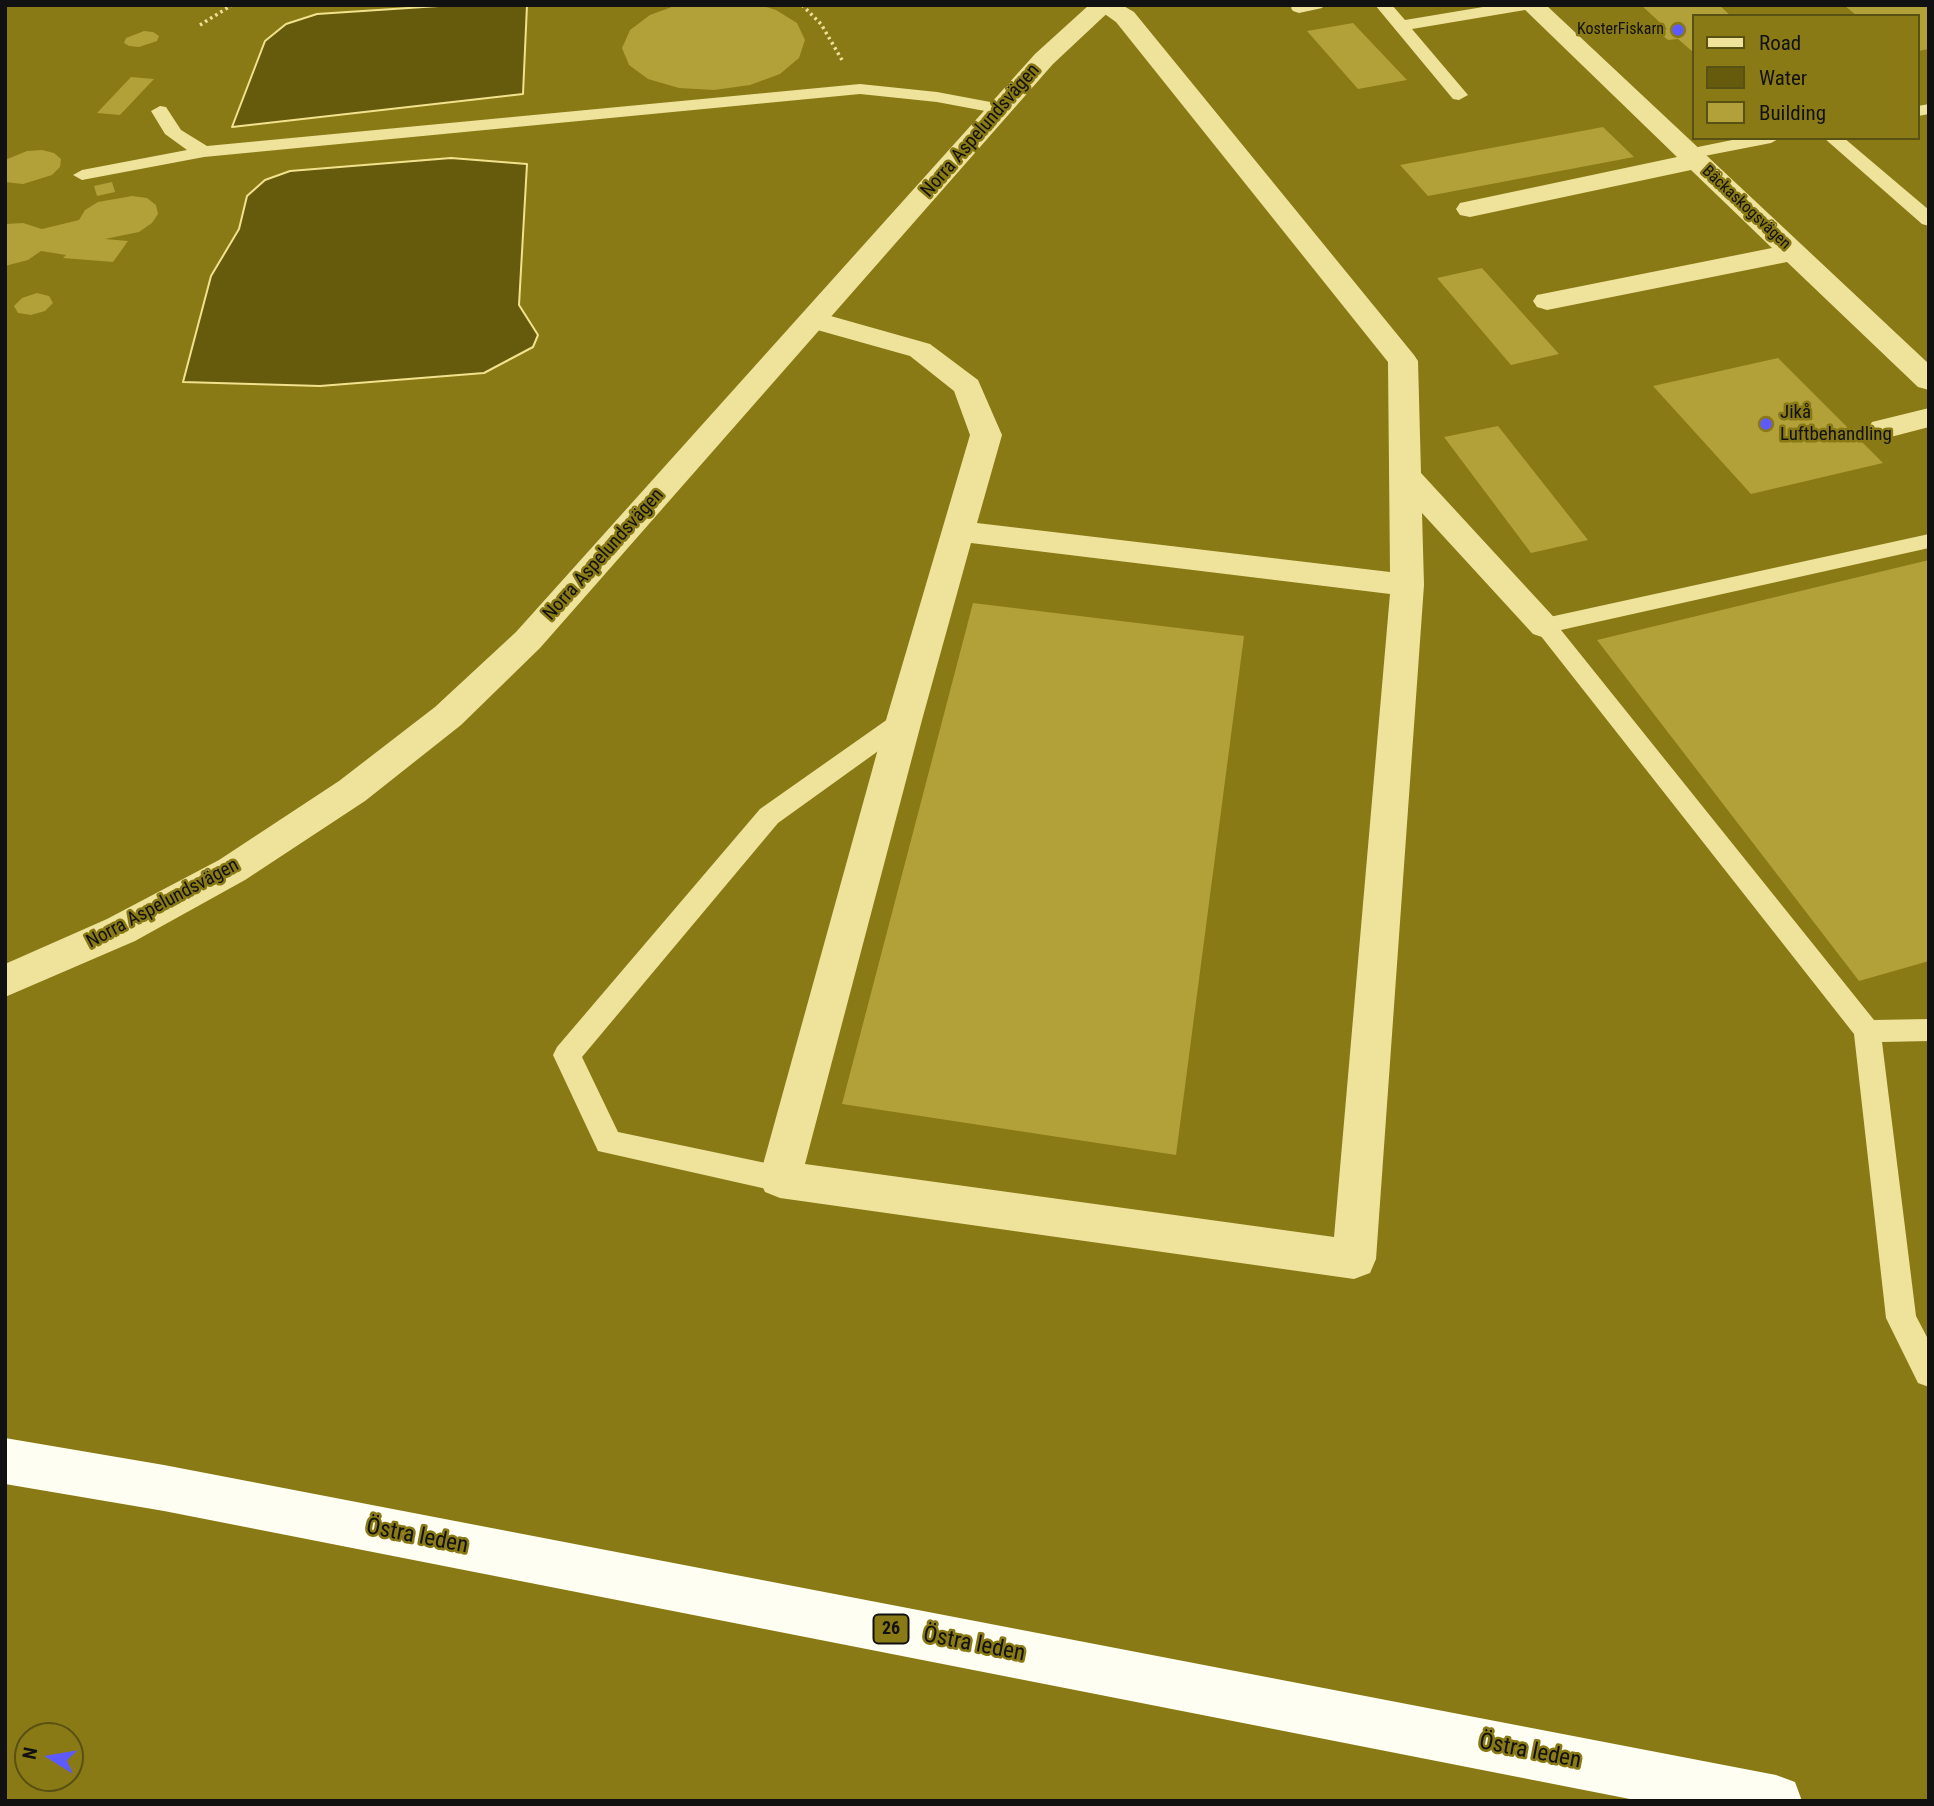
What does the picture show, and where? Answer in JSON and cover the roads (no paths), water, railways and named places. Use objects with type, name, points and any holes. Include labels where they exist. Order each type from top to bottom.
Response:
[{"type":"highway","name":"Östra leden","points":[[5,1461],[164,1488],[1776,1801]]},
{"type":"street","name":"Norra Aspelundsvägen","points":[[5,981],[121,930],[232,870],[352,790],[448,716],[528,640],[1001,109],[1077,26],[1104,5]]},
{"type":"street","points":[[813,320],[920,350],[967,387],[986,435],[904,720],[780,1179],[1354,1259],[1407,585],[1403,361],[1125,17],[1104,5]]},
{"type":"street","name":"Bäckaskogsvägen","points":[[1532,5],[1929,381]]},
{"type":"street","points":[[1470,209],[1693,157]]},
{"type":"street","points":[[1547,301],[1792,252]]},
{"type":"street","points":[[1883,429],[1929,417]]},
{"type":"street","points":[[1405,475],[1545,626]]},
{"type":"street","points":[[958,531],[1407,585]]},
{"type":"lane","points":[[1299,8],[1316,5]]},
{"type":"lane","points":[[1384,5],[1460,95]]},
{"type":"lane","points":[[1402,26],[1525,5]]},
{"type":"lane","points":[[82,175],[204,152],[860,89],[1001,109]]},
{"type":"lane","points":[[160,111],[174,134],[204,152]]},
{"type":"lane","points":[[1693,157],[1762,140]]},
{"type":"lane","points":[[1835,140],[1929,220]]},
{"type":"lane","points":[[1929,541],[1545,626],[1867,1031],[1901,1318],[1929,1373]]},
{"type":"lane","points":[[780,1179],[608,1142],[567,1055],[769,816],[904,720]]},
{"type":"lane","points":[[1867,1031],[1929,1030]]},
{"type":"water","points":[[454,5],[527,5],[523,94],[232,127],[265,41],[286,24],[317,14]]},
{"type":"water","points":[[451,158],[527,164],[519,305],[538,335],[533,347],[484,373],[320,386],[183,382],[211,276],[239,229],[247,196],[265,180],[290,171]]},
{"type":"place","name":"KosterFiskarn","points":[[1678,30]]},
{"type":"place","name":"Jikå Luftbehandling","points":[[1766,424]]}]
